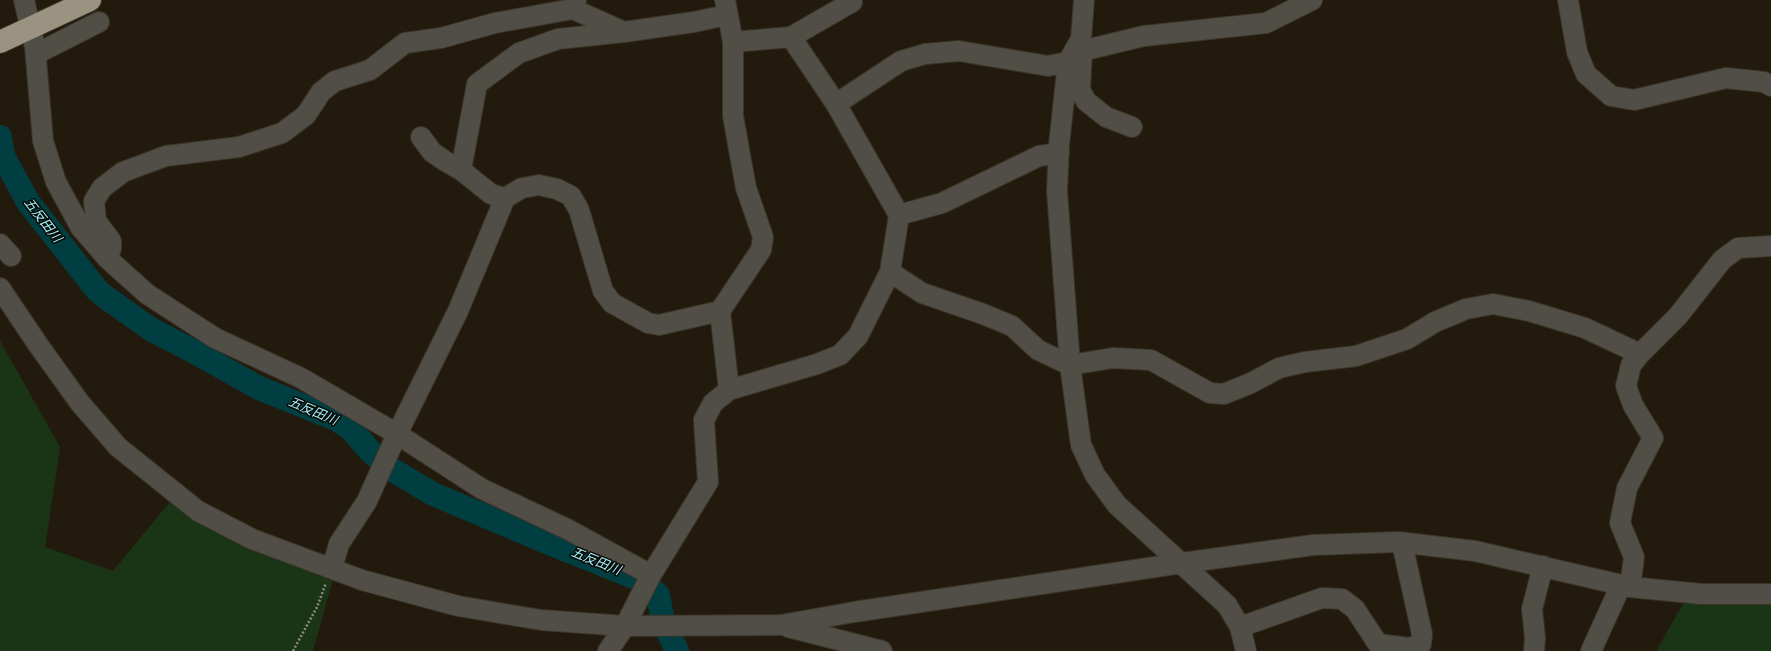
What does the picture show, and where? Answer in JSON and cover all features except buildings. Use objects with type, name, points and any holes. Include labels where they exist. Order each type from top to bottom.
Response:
[{"type":"highway","points":[[0,42],[90,0]]},
{"type":"street","points":[[24,0],[32,27],[36,54],[43,141],[56,182],[81,228],[108,259],[147,294],[215,338],[301,378],[397,434],[482,489],[567,529],[651,575]]},
{"type":"street","points":[[1084,0],[1081,39],[1074,55],[1059,153],[1056,191],[1070,365],[1081,445],[1095,475],[1117,505],[1182,562],[1227,605],[1240,627],[1246,651]]},
{"type":"street","points":[[836,104],[901,61],[925,54],[959,51],[1048,66],[1074,55],[1144,36],[1266,23],[1312,0]]},
{"type":"street","points":[[1568,0],[1577,52],[1586,74],[1611,96],[1634,100],[1726,78],[1764,82],[1771,86]]},
{"type":"street","points":[[733,42],[791,37],[852,2]]},
{"type":"street","points":[[108,259],[111,241],[96,221],[94,201],[102,188],[123,172],[166,156],[239,147],[282,133],[306,115],[320,92],[335,81],[370,70],[405,43],[441,38],[495,23],[575,4],[624,32]]},
{"type":"street","points":[[461,170],[477,84],[518,53],[558,39],[624,32],[694,22],[726,8],[733,42],[733,116],[746,188],[763,237],[761,250],[720,311],[729,390]]},
{"type":"street","points":[[36,54],[100,22]]},
{"type":"street","points":[[608,651],[625,626],[651,575],[708,482],[704,420],[713,403],[729,390],[817,364],[840,355],[858,336],[890,272],[899,216],[836,104],[791,37]]},
{"type":"street","points":[[1074,55],[1080,90],[1086,101],[1106,117],[1132,127]]},
{"type":"street","points":[[421,137],[432,152],[461,170],[491,194],[505,198]]},
{"type":"street","points":[[899,216],[942,203],[1039,156],[1059,153]]},
{"type":"street","points":[[332,568],[339,544],[367,501],[397,434],[458,312],[505,198],[522,188],[539,185],[557,189],[571,196],[579,210],[603,291],[612,303],[648,323],[658,325],[720,311]]},
{"type":"street","points":[[1592,651],[1626,586],[1634,557],[1620,523],[1627,488],[1653,438],[1633,405],[1626,386],[1631,366],[1640,354],[1678,316],[1722,260],[1738,248],[1771,246]]},
{"type":"street","points":[[890,272],[922,293],[983,314],[1012,326],[1038,350],[1070,365],[1113,358],[1151,360],[1210,393],[1224,394],[1279,368],[1305,362],[1356,356],[1407,340],[1435,322],[1466,309],[1493,304],[1528,311],[1585,328],[1640,354]]},
{"type":"street","points":[[0,288],[80,403],[118,447],[198,512],[252,540],[362,580],[458,606],[541,620],[625,626],[781,625],[854,612],[1182,562],[1313,545],[1402,543],[1475,551],[1626,586],[1701,594],[1771,594]]},
{"type":"street","points":[[1240,627],[1322,598],[1342,599],[1355,609],[1378,644],[1409,648],[1421,644],[1422,634],[1402,543]]},
{"type":"street","points":[[1534,651],[1535,638],[1532,609],[1543,566]]},
{"type":"street","points":[[781,625],[882,651]]},
{"type":"path","points":[[293,651],[317,607],[332,568]]},
{"type":"green space","points":[[0,341],[60,447],[45,547],[113,571],[174,497],[336,568],[313,651],[0,651]]},
{"type":"green space","points":[[1771,591],[1771,651],[1656,651],[1686,599]]},
{"type":"waterway","name":"五反田川","points":[[0,137],[3,156],[28,202],[97,290],[104,296],[152,330],[259,388],[336,419],[351,429],[370,451],[391,469],[433,494],[639,579],[658,595],[663,621],[677,651]]}]
